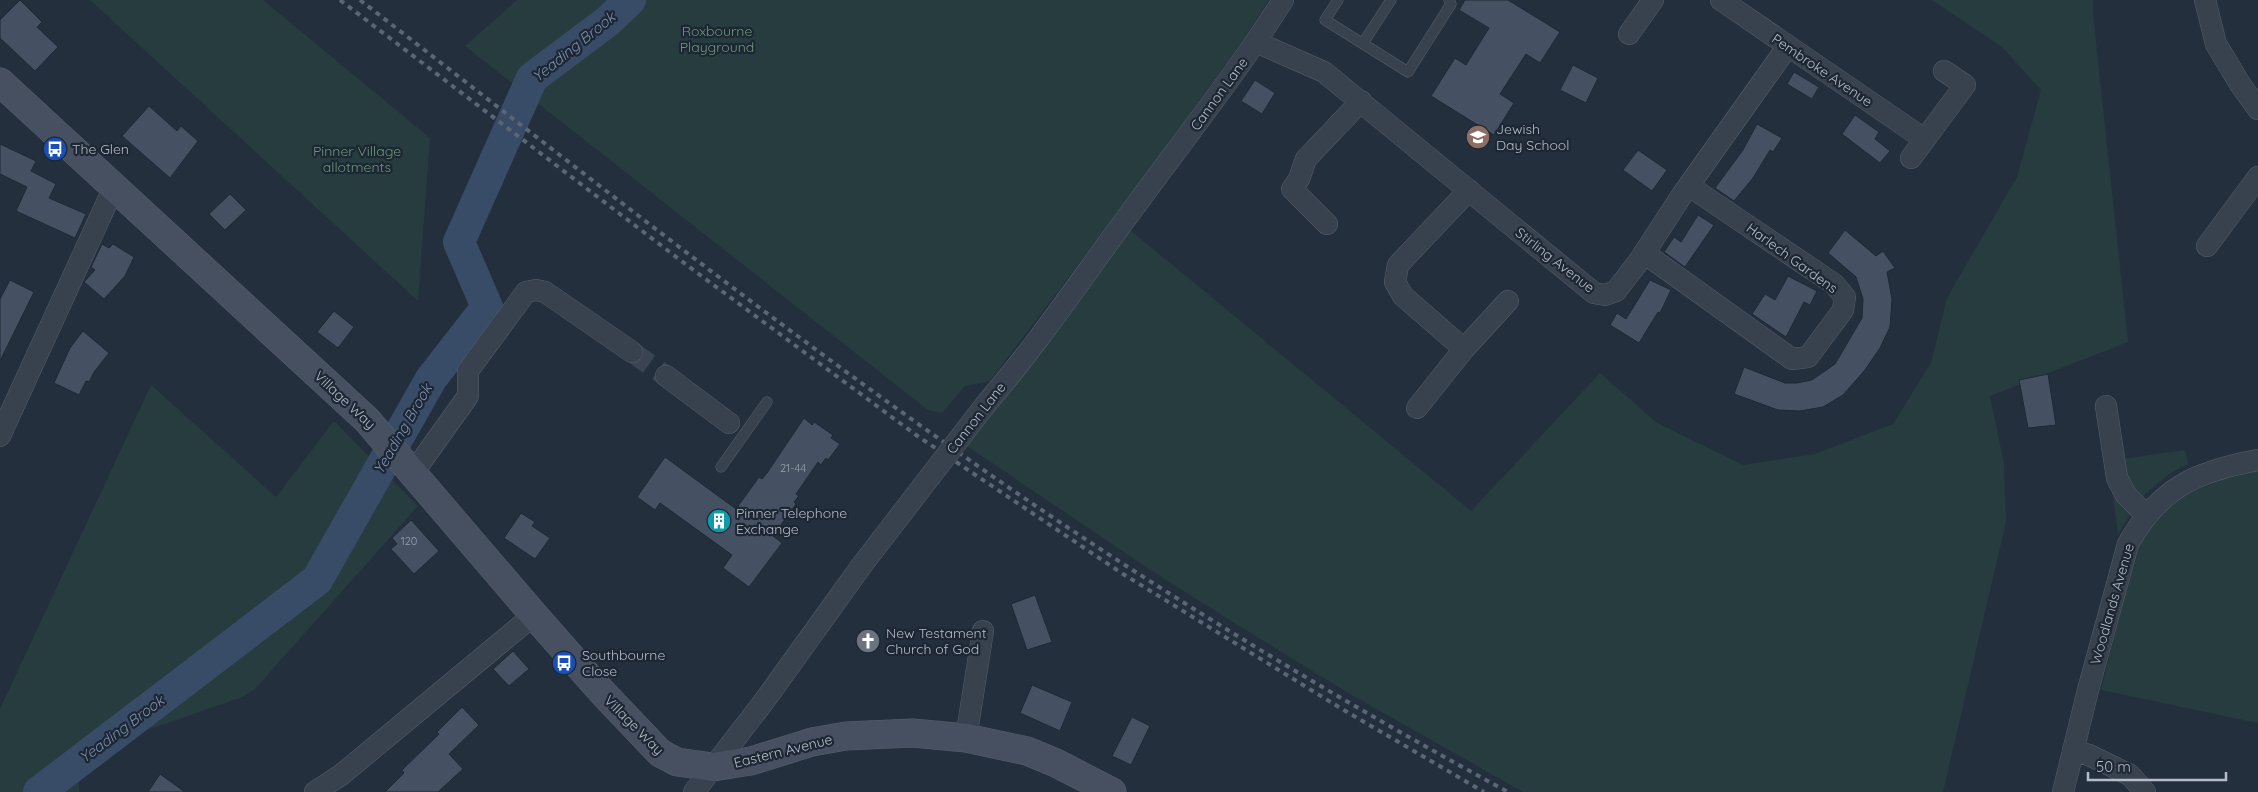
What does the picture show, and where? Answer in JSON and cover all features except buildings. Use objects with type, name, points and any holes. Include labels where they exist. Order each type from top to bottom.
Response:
[{"type":"street","name":"Cannon Lane","points":[[694,792],[765,700],[862,564],[1064,306],[1138,201],[1256,42],[1283,0]]},
{"type":"street","points":[[1629,34],[1653,0]]},
{"type":"street","name":"Pembroke Avenue","points":[[1721,0],[1924,139]]},
{"type":"street","points":[[2205,0],[2216,44],[2240,84],[2258,109]]},
{"type":"street","name":"Stirling Avenue","points":[[1256,42],[1324,72],[1361,100],[1594,292],[1605,295],[1616,291],[1788,46]]},
{"type":"street","points":[[1910,158],[1965,84],[1944,71]]},
{"type":"street","name":"Village Way","points":[[0,82],[360,414],[400,457],[534,615],[660,753],[677,762],[713,767]]},
{"type":"street","points":[[1327,224],[1292,189],[1299,179],[1306,159],[1361,100]]},
{"type":"street","points":[[2207,246],[2258,177]]},
{"type":"street","name":"Harlech Gardens","points":[[1644,252],[1792,359],[1808,357],[1844,310],[1845,297],[1834,284],[1689,186]]},
{"type":"street","points":[[0,436],[114,187]]},
{"type":"street","points":[[1464,349],[1402,296],[1395,282],[1398,265],[1469,190]]},
{"type":"street","points":[[400,457],[468,396],[468,371],[526,292],[536,290],[545,292],[632,352]]},
{"type":"street","points":[[1417,408],[1464,349],[1508,301]]},
{"type":"street","points":[[666,376],[736,428]]},
{"type":"street","points":[[2106,406],[2118,478],[2126,495],[2146,515]]},
{"type":"street","name":"Woodlands Avenue","points":[[2063,792],[2128,544],[2146,515],[2168,493],[2194,477],[2223,466],[2258,460]]},
{"type":"street","points":[[315,792],[341,775],[534,615]]},
{"type":"street","points":[[966,738],[983,631]]},
{"type":"street","name":"Eastern Avenue","points":[[713,767],[751,761],[812,742],[846,736],[914,734],[966,738],[1027,751],[1056,763],[1097,788]]},
{"type":"street","points":[[2073,750],[2089,755],[2130,775],[2146,792]]},
{"type":"lane","points":[[1338,0],[1325,20],[1408,72],[1451,4],[1449,0]]},
{"type":"lane","points":[[1363,43],[1390,0]]},
{"type":"lane","points":[[721,467],[736,428],[767,402]]},
{"type":"green space","name":"Pinner Village allotments","points":[[90,0],[263,0],[430,138],[418,301]]},
{"type":"green space","name":"Roxbourne Playground","points":[[517,0],[1269,0],[1236,50],[1134,191],[990,381],[965,386],[942,413],[928,410],[465,46]]},
{"type":"green space","points":[[1932,0],[2093,0],[2128,342],[1990,396],[2004,464],[2006,522],[1943,792],[1523,792],[1350,694],[1236,624],[1149,569],[964,444],[1130,230],[1471,511],[1600,373],[1657,423],[1743,465],[1815,454],[1893,424],[1931,363],[1947,298],[2017,177],[2041,90],[2002,47]]},
{"type":"green space","points":[[151,385],[276,497],[334,421],[418,506],[255,689],[242,697],[142,732],[79,779],[79,792],[0,792],[0,709]]},
{"type":"green space","points":[[2185,450],[2188,464],[2169,474],[2142,497],[2130,484],[2123,459]]},
{"type":"green space","points":[[2258,470],[2258,723],[2101,690],[2136,549],[2150,528],[2167,508],[2188,493],[2214,479]]},
{"type":"green space","points":[[2112,490],[2133,510],[2118,534]]},
{"type":"waterway","name":"Yeading Brook","points":[[39,792],[317,580],[431,379],[487,307],[459,242],[532,78],[608,21],[630,0]]},
{"type":"tunnel","points":[[632,352],[666,376]]},
{"type":"railway","points":[[340,0],[688,266],[916,435],[1123,574],[1342,709],[1484,792]]},
{"type":"railway","points":[[360,0],[584,174],[811,346],[1030,502],[1164,590],[1300,674],[1508,792]]},
{"type":"place","name":"Jewish Day School","points":[[1478,137]]},
{"type":"place","name":"The Glen","points":[[55,149]]},
{"type":"place","name":"Pinner Telephone Exchange","points":[[719,521]]},
{"type":"place","name":"New Testament Church of God","points":[[868,641]]},
{"type":"place","name":"Southbourne Close","points":[[564,663]]}]
